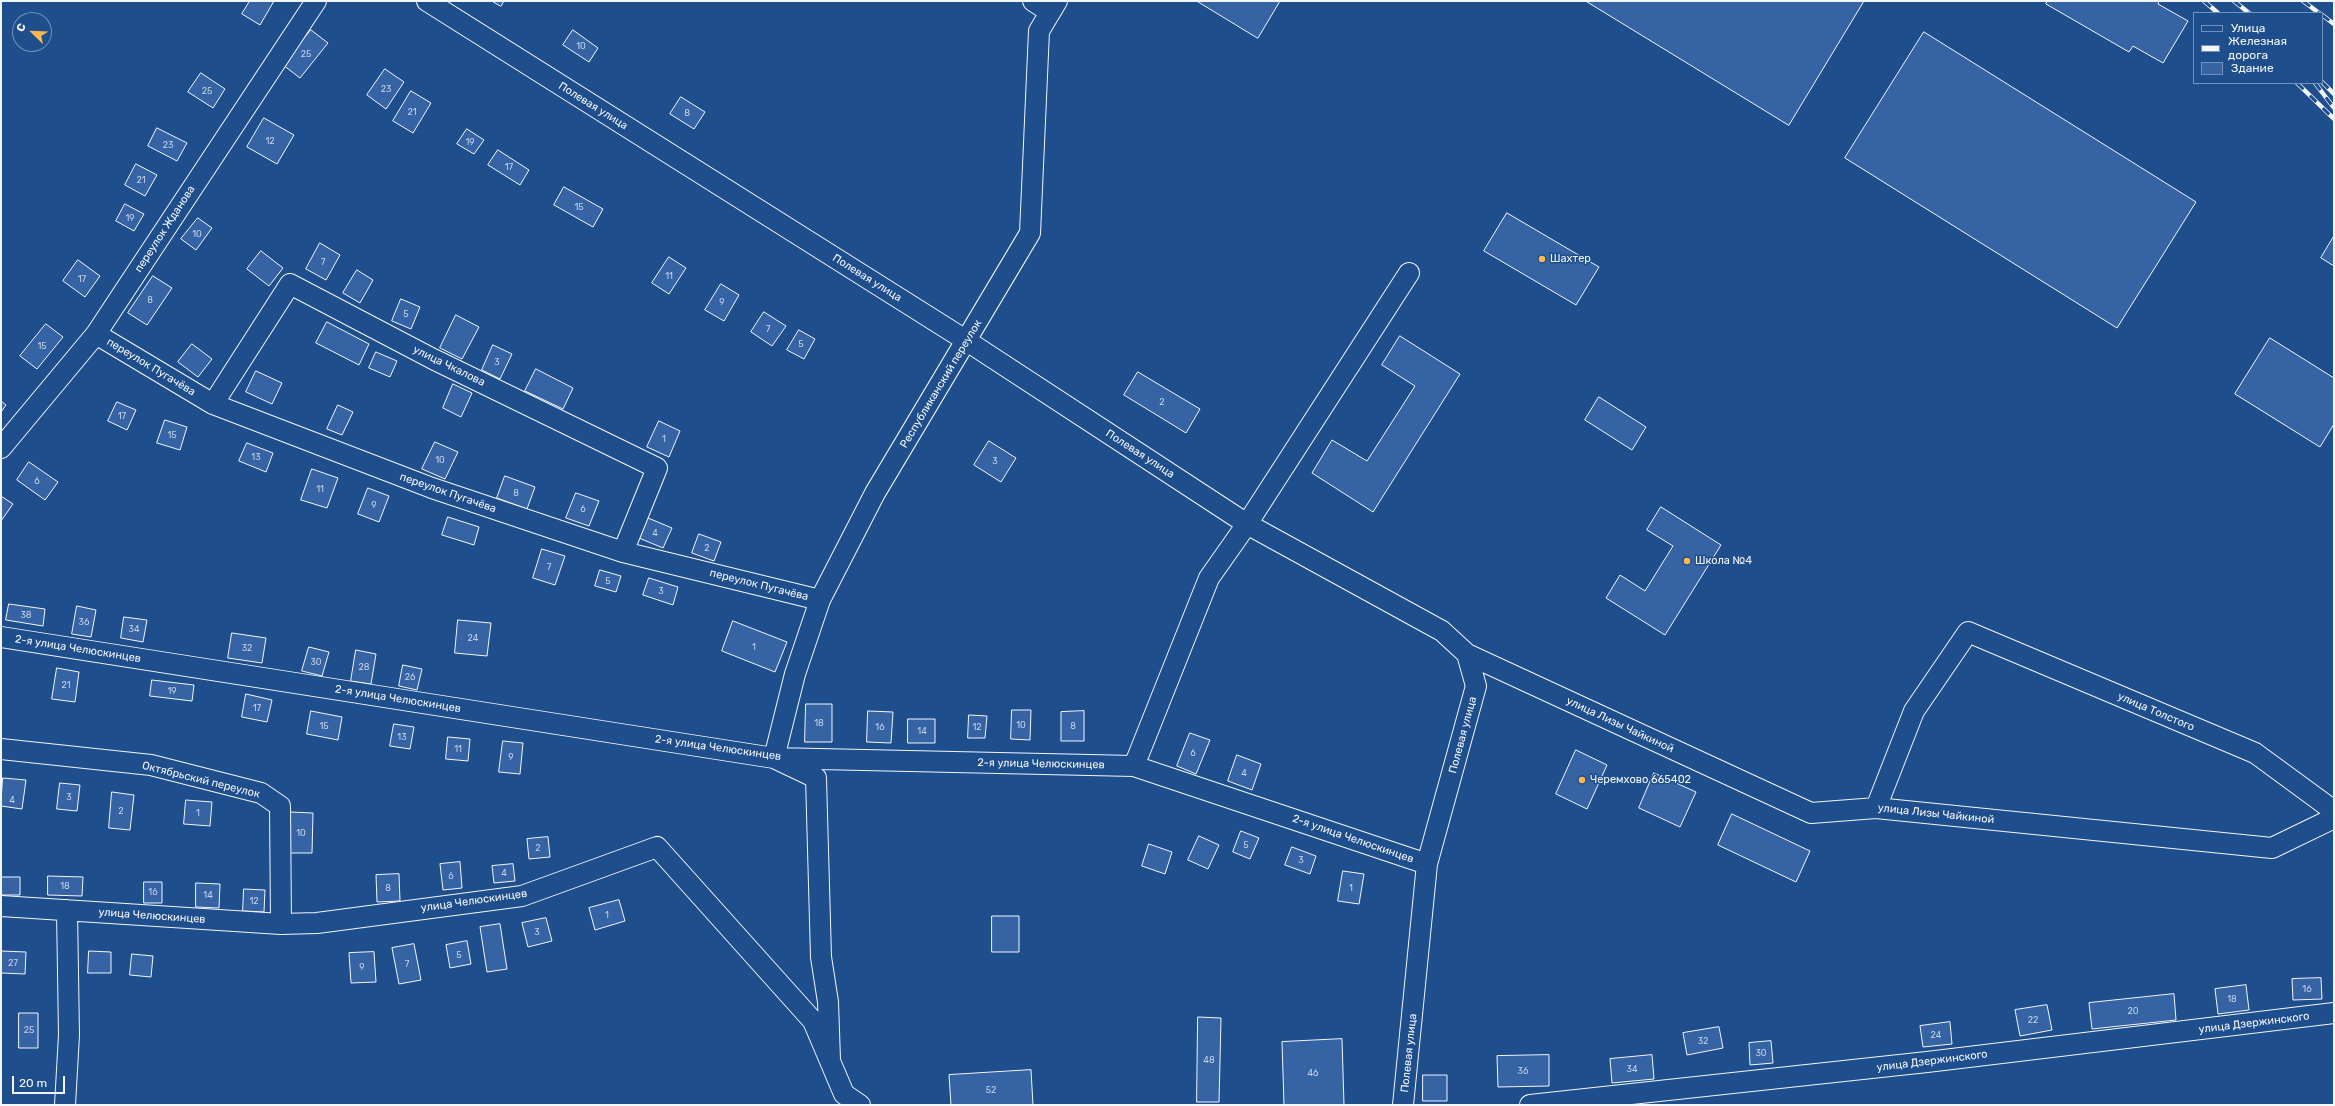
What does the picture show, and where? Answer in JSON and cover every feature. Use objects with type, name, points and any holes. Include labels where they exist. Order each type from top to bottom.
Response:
[{"type":"street","name":"переулок Жданова","points":[[1,448],[96,334],[316,1]]},
{"type":"street","name":"Полевая улица","points":[[427,1],[967,341],[1247,524],[1442,631],[1467,654],[1476,686],[1427,864],[1403,1105]]},
{"type":"street","points":[[1033,1],[1053,6]]},
{"type":"street","name":"Республиканский переулок","points":[[774,758],[795,674],[820,600],[875,493],[1030,233],[1039,31],[1053,6]]},
{"type":"street","points":[[1134,766],[1209,578],[1247,524],[1409,273]]},
{"type":"street","name":"улица Чкалова","points":[[213,404],[290,284],[433,359],[657,468],[623,552]]},
{"type":"street","name":"переулок Пугачёва","points":[[96,334],[213,404],[432,488],[623,552],[820,600]]},
{"type":"street","name":"улица Толстого","points":[[1876,808],[1914,711],[1968,632],[2255,754],[2334,811]]},
{"type":"street","name":"2-я улица Челюскинцев","points":[[1,637],[774,758],[1134,766],[1427,864]]},
{"type":"street","name":"улица Лизы Чайкиной","points":[[1467,654],[1811,813],[1876,808],[2272,848],[2334,818]]},
{"type":"street","name":"Октябрьский переулок","points":[[1,749],[151,765],[261,793],[280,806],[281,924]]},
{"type":"street","points":[[774,758],[816,778],[821,956],[828,1002],[830,1060]]},
{"type":"street","name":"улица Челюскинцев","points":[[1,906],[281,924],[317,922],[522,896],[657,847],[813,1021],[844,1094],[860,1105]]},
{"type":"street","points":[[65,1105],[68,1035],[67,910]]},
{"type":"street","name":"улица Дзержинского","points":[[1530,1105],[1927,1062],[2334,1013]]},
{"type":"building","points":[[250,1],[274,1],[260,25],[242,14]]},
{"type":"building","points":[[492,1],[504,1],[501,6]]},
{"type":"building","points":[[1197,1],[1280,1],[1258,38]]},
{"type":"building","points":[[1586,1],[1864,1],[1789,125]]},
{"type":"building","points":[[2048,1],[2159,1],[2158,4],[2188,21],[2163,63],[2133,46],[2129,52],[2046,4]]},
{"type":"building","points":[[311,30],[328,43],[300,78],[283,65]]},
{"type":"building","points":[[573,30],[598,48],[589,62],[563,45]]},
{"type":"building","points":[[1924,32],[2196,202],[2117,328],[1845,158]]},
{"type":"building","points":[[385,69],[404,82],[386,109],[367,95]]},
{"type":"building","points":[[201,73],[225,89],[213,108],[188,92]]},
{"type":"building","points":[[411,91],[431,103],[413,133],[393,121]]},
{"type":"building","points":[[681,97],[705,112],[694,129],[670,114]]},
{"type":"building","points":[[264,118],[294,135],[277,164],[247,147]]},
{"type":"building","points":[[157,128],[187,143],[177,161],[148,146]]},
{"type":"building","points":[[467,129],[484,140],[474,154],[457,144]]},
{"type":"building","points":[[498,150],[529,170],[520,185],[488,165]]},
{"type":"building","points":[[136,164],[157,175],[145,196],[125,185]]},
{"type":"building","points":[[564,187],[603,209],[593,227],[554,205]]},
{"type":"building","points":[[125,204],[144,214],[134,231],[116,221]]},
{"type":"building","name":"Шахтер","points":[[1507,213],[1599,267],[1576,305],[1484,251]]},
{"type":"building","points":[[198,218],[212,228],[196,250],[181,239]]},
{"type":"building","points":[[2334,236],[2334,266],[2321,258]]},
{"type":"building","points":[[320,243],[340,255],[326,280],[306,269]]},
{"type":"building","points":[[261,251],[283,268],[269,286],[247,269]]},
{"type":"building","points":[[669,257],[686,268],[669,294],[652,283]]},
{"type":"building","points":[[78,260],[100,276],[85,297],[63,281]]},
{"type":"building","points":[[357,270],[373,280],[360,303],[343,293]]},
{"type":"building","points":[[153,276],[172,288],[147,325],[128,313]]},
{"type":"building","points":[[721,284],[739,295],[724,321],[705,310]]},
{"type":"building","points":[[401,299],[420,307],[411,329],[392,321]]},
{"type":"building","points":[[764,312],[786,326],[772,346],[751,332]]},
{"type":"building","points":[[456,315],[479,327],[462,359],[440,348]]},
{"type":"building","points":[[327,322],[369,344],[359,365],[316,343]]},
{"type":"building","points":[[46,324],[63,337],[37,369],[20,356]]},
{"type":"building","points":[[799,330],[815,339],[804,359],[787,350]]},
{"type":"building","points":[[1400,336],[1460,374],[1373,512],[1312,473],[1332,440],[1367,461],[1415,386],[1382,365]]},
{"type":"building","points":[[2270,338],[2334,378],[2334,424],[2320,447],[2235,394]]},
{"type":"building","points":[[192,344],[212,359],[198,377],[178,362]]},
{"type":"building","points":[[493,345],[512,354],[500,379],[482,370]]},
{"type":"building","points":[[376,352],[397,361],[390,377],[369,368]]},
{"type":"building","points":[[536,369],[573,388],[563,409],[525,391]]},
{"type":"building","points":[[256,371],[282,383],[272,404],[246,392]]},
{"type":"building","points":[[1138,372],[1200,409],[1186,433],[1124,395]]},
{"type":"building","points":[[453,384],[472,393],[461,417],[443,408]]},
{"type":"building","points":[[1599,397],[1646,427],[1632,450],[1585,420]]},
{"type":"building","points":[[1,401],[6,405],[1,412]]},
{"type":"building","points":[[117,402],[136,410],[127,430],[108,421]]},
{"type":"building","points":[[338,405],[353,412],[342,435],[327,429]]},
{"type":"building","points":[[165,420],[187,427],[180,450],[157,443]]},
{"type":"building","points":[[659,421],[680,431],[669,457],[647,447]]},
{"type":"building","points":[[989,441],[1016,458],[1001,482],[974,465]]},
{"type":"building","points":[[435,442],[458,452],[445,479],[422,469]]},
{"type":"building","points":[[247,443],[273,453],[266,472],[239,461]]},
{"type":"building","points":[[29,462],[58,482],[45,500],[17,480]]},
{"type":"building","points":[[312,469],[338,478],[327,508],[301,500]]},
{"type":"building","points":[[505,476],[535,487],[527,509],[497,498]]},
{"type":"building","points":[[368,488],[389,496],[379,522],[358,514]]},
{"type":"building","points":[[576,493],[599,501],[589,526],[566,518]]},
{"type":"building","points":[[1,496],[13,504],[1,521]]},
{"type":"building","name":"Школа №4","points":[[1661,507],[1721,545],[1665,635],[1606,598],[1620,575],[1645,591],[1673,546],[1647,530]]},
{"type":"building","points":[[448,517],[479,527],[474,545],[442,535]]},
{"type":"building","points":[[648,518],[672,528],[663,548],[639,538]]},
{"type":"building","points":[[699,534],[721,542],[714,561],[692,553]]},
{"type":"building","points":[[542,549],[565,556],[555,585],[533,578]]},
{"type":"building","points":[[600,570],[621,576],[616,592],[595,586]]},
{"type":"building","points":[[649,578],[678,587],[673,605],[643,595]]},
{"type":"building","points":[[9,604],[45,609],[43,626],[6,620]]},
{"type":"building","points":[[77,606],[96,610],[91,637],[72,634]]},
{"type":"building","points":[[124,617],[147,620],[143,642],[121,638]]},
{"type":"building","points":[[458,620],[491,623],[487,656],[455,653]]},
{"type":"building","points":[[733,621],[787,642],[775,672],[722,651]]},
{"type":"building","points":[[232,633],[266,638],[262,663],[228,658]]},
{"type":"building","points":[[309,647],[329,652],[322,676],[302,671]]},
{"type":"building","points":[[356,650],[376,654],[371,684],[351,681]]},
{"type":"building","points":[[403,665],[422,669],[417,690],[399,686]]},
{"type":"building","points":[[57,668],[79,672],[75,702],[52,699]]},
{"type":"building","points":[[152,680],[194,685],[192,701],[150,696]]},
{"type":"building","points":[[246,694],[272,700],[267,722],[242,717]]},
{"type":"building","points":[[806,704],[832,704],[832,742],[805,742]]},
{"type":"building","points":[[1012,710],[1031,710],[1030,740],[1011,739]]},
{"type":"building","points":[[311,711],[342,717],[338,740],[307,734]]},
{"type":"building","points":[[868,711],[893,712],[891,743],[867,742]]},
{"type":"building","points":[[1084,711],[1084,741],[1061,741],[1061,712]]},
{"type":"building","points":[[969,715],[987,716],[985,738],[968,738]]},
{"type":"building","points":[[908,719],[935,719],[935,743],[908,743]]},
{"type":"building","points":[[394,724],[414,727],[410,749],[390,746]]},
{"type":"building","points":[[1190,733],[1210,740],[1196,774],[1177,766]]},
{"type":"building","points":[[448,737],[470,739],[468,761],[446,759]]},
{"type":"building","points":[[503,741],[523,743],[520,774],[499,772]]},
{"type":"building","name":"Черемхово 665402","points":[[1576,750],[1607,765],[1587,809],[1556,794]]},
{"type":"building","points":[[1237,755],[1261,764],[1252,790],[1228,781]]},
{"type":"building","points":[[1654,773],[1696,792],[1680,827],[1639,808]]},
{"type":"building","points":[[3,778],[26,780],[22,809],[1,806]]},
{"type":"building","points":[[60,783],[80,785],[77,811],[57,809]]},
{"type":"building","points":[[112,792],[134,795],[130,830],[109,828]]},
{"type":"building","points":[[186,800],[212,802],[210,826],[184,824]]},
{"type":"building","points":[[290,812],[313,813],[312,853],[289,853]]},
{"type":"building","points":[[1732,814],[1810,851],[1796,882],[1718,845]]},
{"type":"building","points":[[1241,831],[1259,838],[1250,859],[1233,852]]},
{"type":"building","points":[[1199,836],[1219,845],[1208,869],[1188,860]]},
{"type":"building","points":[[548,837],[550,857],[529,859],[527,839]]},
{"type":"building","points":[[1149,844],[1172,852],[1165,874],[1142,866]]},
{"type":"building","points":[[1292,847],[1316,856],[1310,874],[1285,865]]},
{"type":"building","points":[[460,862],[462,888],[443,890],[440,864]]},
{"type":"building","points":[[513,864],[515,881],[494,883],[492,866]]},
{"type":"building","points":[[1343,871],[1364,874],[1359,904],[1338,901]]},
{"type":"building","points":[[399,874],[400,901],[377,902],[376,875]]},
{"type":"building","points":[[48,876],[83,877],[82,896],[48,895]]},
{"type":"building","points":[[1,877],[20,877],[20,895],[1,895]]},
{"type":"building","points":[[144,882],[162,882],[162,903],[144,903]]},
{"type":"building","points":[[196,883],[220,884],[219,908],[196,907]]},
{"type":"building","points":[[244,889],[265,890],[264,912],[243,911]]},
{"type":"building","points":[[619,900],[625,921],[595,930],[589,908]]},
{"type":"building","points":[[992,916],[1019,916],[1019,952],[992,952]]},
{"type":"building","points":[[546,918],[552,941],[528,947],[522,923]]},
{"type":"building","points":[[500,924],[507,969],[487,972],[480,927]]},
{"type":"building","points":[[467,941],[471,964],[450,968],[446,945]]},
{"type":"building","points":[[414,944],[421,980],[399,984],[392,948]]},
{"type":"building","points":[[1,951],[26,952],[25,974],[1,973]]},
{"type":"building","points":[[89,951],[111,952],[111,973],[88,973]]},
{"type":"building","points":[[374,952],[376,982],[351,983],[349,953]]},
{"type":"building","points":[[132,954],[153,956],[151,977],[130,975]]},
{"type":"building","points":[[2321,978],[2322,999],[2293,1000],[2292,979]]},
{"type":"building","points":[[2246,985],[2249,1010],[2218,1014],[2215,989]]},
{"type":"building","points":[[2174,994],[2176,1020],[2092,1029],[2089,1003]]},
{"type":"building","points":[[2047,1005],[2052,1030],[2020,1036],[2015,1010]]},
{"type":"building","points":[[19,1013],[38,1013],[38,1048],[19,1048]]},
{"type":"building","points":[[1198,1017],[1221,1018],[1219,1102],[1197,1102]]},
{"type":"building","points":[[1950,1022],[1952,1044],[1923,1047],[1920,1026]]},
{"type":"building","points":[[1719,1027],[1723,1048],[1687,1055],[1683,1033]]},
{"type":"building","points":[[1342,1039],[1344,1105],[1284,1105],[1282,1042]]},
{"type":"building","points":[[1771,1041],[1773,1063],[1750,1065],[1749,1043]]},
{"type":"building","points":[[1549,1055],[1549,1086],[1498,1087],[1497,1056]]},
{"type":"building","points":[[1652,1055],[1654,1079],[1612,1083],[1610,1059]]},
{"type":"building","points":[[1031,1070],[1033,1105],[951,1105],[949,1075]]},
{"type":"building","points":[[1423,1075],[1447,1075],[1447,1101],[1423,1101]]},
{"type":"railway","points":[[2204,1],[2217,12]]},
{"type":"railway","points":[[2234,1],[2248,12]]},
{"type":"railway","points":[[2303,1],[2318,12]]},
{"type":"railway","points":[[2323,16],[2334,24]]},
{"type":"railway","points":[[2323,83],[2334,94]]},
{"type":"railway","points":[[2298,84],[2334,119]]},
{"type":"railway","points":[[2316,84],[2334,108]]},
{"type":"place","name":"Шахтер","points":[[1542,259]]},
{"type":"place","name":"Школа №4","points":[[1687,561]]},
{"type":"place","name":"Черемхово 665402","points":[[1582,780]]}]
